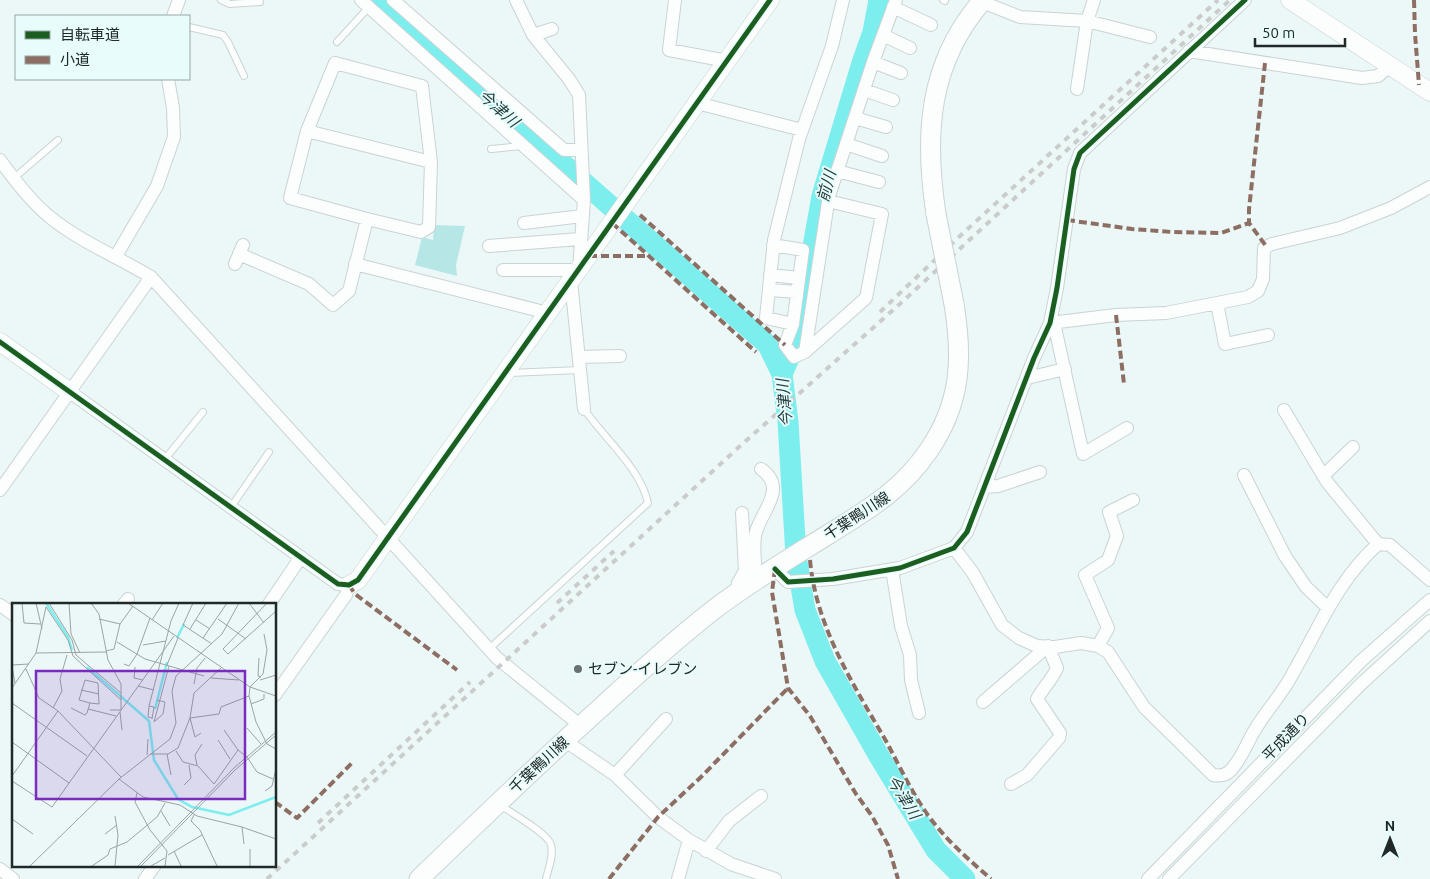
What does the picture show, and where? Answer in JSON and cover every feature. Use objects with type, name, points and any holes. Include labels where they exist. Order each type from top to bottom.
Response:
[{"type":"main road","name":"千葉鴨川線","points":[[419,879],[564,740],[682,634],[756,580],[782,576],[810,547],[894,491],[913,471],[940,433],[957,387],[959,335],[936,214],[930,160],[930,138],[934,99],[948,59],[959,34],[980,1]]},
{"type":"street","points":[[174,15],[179,0]]},
{"type":"street","points":[[393,0],[564,150],[581,150]]},
{"type":"street","points":[[516,0],[533,35],[570,78],[579,95],[584,200],[575,276],[579,363],[584,409]]},
{"type":"street","points":[[675,0],[669,50],[727,61]]},
{"type":"street","points":[[0,342],[338,584],[349,585],[358,580],[388,539],[770,0]]},
{"type":"street","points":[[793,324],[766,318],[773,245],[802,130],[832,46],[843,0]]},
{"type":"street","points":[[1077,89],[1086,21],[1094,0]]},
{"type":"street","points":[[782,576],[812,581],[900,568],[954,548],[967,532],[1034,358],[1052,323],[1074,169],[1080,154],[1245,0]]},
{"type":"street","points":[[1290,0],[1430,92]]},
{"type":"street","points":[[980,1],[1020,18],[1086,21],[1150,38]]},
{"type":"street","points":[[365,4],[584,200]]},
{"type":"street","points":[[805,352],[828,201],[873,62],[895,4],[931,25]]},
{"type":"street","points":[[533,35],[552,30]]},
{"type":"street","points":[[883,35],[910,48]]},
{"type":"street","points":[[1189,52],[1362,78],[1378,76],[1390,66]]},
{"type":"street","points":[[873,62],[901,73]]},
{"type":"street","points":[[334,63],[422,86],[431,162],[429,227],[421,232],[290,198],[307,131],[334,63]]},
{"type":"street","points":[[116,256],[157,186],[174,137],[173,108],[168,80]]},
{"type":"street","points":[[864,90],[893,100]]},
{"type":"street","points":[[697,103],[802,130]]},
{"type":"street","points":[[855,118],[886,127]]},
{"type":"street","points":[[307,131],[431,162]]},
{"type":"street","points":[[846,144],[882,156]]},
{"type":"street","points":[[0,160],[19,186],[51,218],[81,239],[116,256],[151,277],[502,663],[581,726]]},
{"type":"street","points":[[837,171],[879,182]]},
{"type":"street","points":[[1052,323],[1115,315],[1166,313],[1248,297],[1258,291],[1263,280],[1264,248],[1272,244],[1340,228],[1391,208],[1430,187]]},
{"type":"street","points":[[773,245],[803,250],[793,324],[785,345],[794,357],[805,352],[866,298],[882,214],[828,201]]},
{"type":"street","points":[[524,222],[582,216]]},
{"type":"street","points":[[239,254],[309,284],[333,305],[349,291],[367,219]]},
{"type":"street","points":[[488,246],[580,239]]},
{"type":"street","points":[[355,264],[548,314]]},
{"type":"street","points":[[503,270],[575,276]]},
{"type":"street","points":[[770,275],[799,278]]},
{"type":"street","points":[[0,490],[151,277]]},
{"type":"street","points":[[769,290],[797,292]]},
{"type":"street","points":[[1217,303],[1225,344],[1268,335]]},
{"type":"street","points":[[1052,323],[1083,454],[1127,428]]},
{"type":"street","points":[[579,363],[620,356]]},
{"type":"street","points":[[1027,378],[1064,369]]},
{"type":"street","points":[[1284,410],[1323,476],[1378,544],[1390,545],[1430,580]]},
{"type":"street","points":[[1323,476],[1353,447]]},
{"type":"street","points":[[756,580],[755,534],[773,497],[772,481],[767,473],[761,469]]},
{"type":"street","points":[[984,486],[998,486],[1040,472]]},
{"type":"street","points":[[1244,475],[1285,556],[1306,586],[1328,608]]},
{"type":"street","points":[[1098,646],[1108,628],[1085,575],[1108,560],[1117,536],[1109,512],[1132,500]]},
{"type":"street","points":[[736,594],[738,582],[745,571],[742,513]]},
{"type":"street","points":[[954,548],[973,573],[1002,625],[1019,638],[1036,646],[1081,643],[1098,646],[1108,652],[1144,706],[1213,775],[1219,776],[1228,773],[1236,764],[1255,729],[1291,677],[1337,592],[1362,559],[1378,544]]},
{"type":"street","points":[[270,603],[301,558]]},
{"type":"street","points":[[892,569],[901,626],[910,655],[911,680],[919,712]]},
{"type":"street","points":[[276,694],[346,595],[349,585]]},
{"type":"street","name":"平成通り","points":[[1148,879],[1361,661],[1430,600]]},
{"type":"street","points":[[0,605],[12,614]]},
{"type":"street","name":"平成通り","points":[[1169,879],[1361,684],[1430,621]]},
{"type":"street","points":[[983,702],[1048,646]]},
{"type":"street","points":[[1011,784],[1027,775],[1059,738],[1060,733],[1037,699],[1056,668],[1048,646]]},
{"type":"street","points":[[615,775],[666,719]]},
{"type":"street","points":[[564,740],[615,775],[658,817],[689,840],[731,864],[775,879]]},
{"type":"street","points":[[1225,774],[1250,798]]},
{"type":"street","points":[[706,851],[729,821],[761,796]]},
{"type":"street","points":[[678,879],[689,840]]},
{"type":"street","points":[[145,879],[154,866]]},
{"type":"street","points":[[0,869],[13,879]]},
{"type":"lane","points":[[221,0],[230,4],[260,2]]},
{"type":"lane","points":[[338,42],[365,4]]},
{"type":"lane","points":[[190,27],[223,35],[244,76]]},
{"type":"lane","points":[[13,179],[58,140]]},
{"type":"lane","points":[[491,149],[523,146]]},
{"type":"lane","points":[[506,373],[579,363]]},
{"type":"lane","points":[[489,649],[648,503],[646,492],[618,450],[584,409]]},
{"type":"lane","points":[[165,459],[203,412]]},
{"type":"lane","points":[[231,507],[269,452]]},
{"type":"lane","points":[[497,803],[544,835],[551,842],[552,852],[546,879]]},
{"type":"shaded area","points":[[434,225],[465,226],[456,265],[457,276],[415,265],[422,237],[433,240]]},
{"type":"waterway","name":"前川","points":[[377,0],[768,345],[782,374],[788,422],[796,556],[805,610],[825,661],[879,756],[936,850],[965,879]]},
{"type":"waterway","name":"前川","points":[[782,374],[796,342],[822,196],[873,32],[879,0]]},
{"type":"railway","points":[[880,312],[960,236],[1218,0]]},
{"type":"railway","points":[[267,879],[739,447],[902,302],[1230,0]]},
{"type":"railway","points":[[557,603],[614,551]]},
{"type":"railway","points":[[318,823],[470,682]]},
{"type":"marked path","points":[[1414,0],[1419,85]]},
{"type":"marked path","points":[[1265,63],[1249,223],[1266,246]]},
{"type":"marked path","points":[[640,215],[785,345]]},
{"type":"marked path","points":[[1067,220],[1132,229],[1221,233],[1249,223]]},
{"type":"marked path","points":[[612,223],[756,352]]},
{"type":"marked path","points":[[589,256],[650,256]]},
{"type":"marked path","points":[[1116,315],[1124,384]]},
{"type":"marked path","points":[[810,560],[814,585],[828,632],[849,676],[910,787],[941,832],[991,879]]},
{"type":"marked path","points":[[775,569],[772,592],[788,688],[810,716],[856,794],[872,816],[888,845],[898,879]]},
{"type":"marked path","points":[[349,585],[355,594],[457,670]]},
{"type":"marked path","points":[[609,879],[658,817],[701,777],[788,688]]},
{"type":"marked path","points":[[276,803],[297,818],[352,763]]},
{"type":"cycle path","points":[[0,342],[338,584],[349,585],[358,580],[770,0]]},
{"type":"cycle path","points":[[775,569],[788,582],[833,579],[900,568],[954,548],[967,532],[1034,358],[1050,323],[1057,288],[1074,169],[1080,153],[1245,0]]},
{"type":"place","name":"セブン-イレブン","points":[[578,669]]},
{"type":"water label","name":"今津川","points":[[499,108]]},
{"type":"water label","name":"今津川","points":[[784,403]]},
{"type":"water label","name":"今津川","points":[[904,797]]}]
